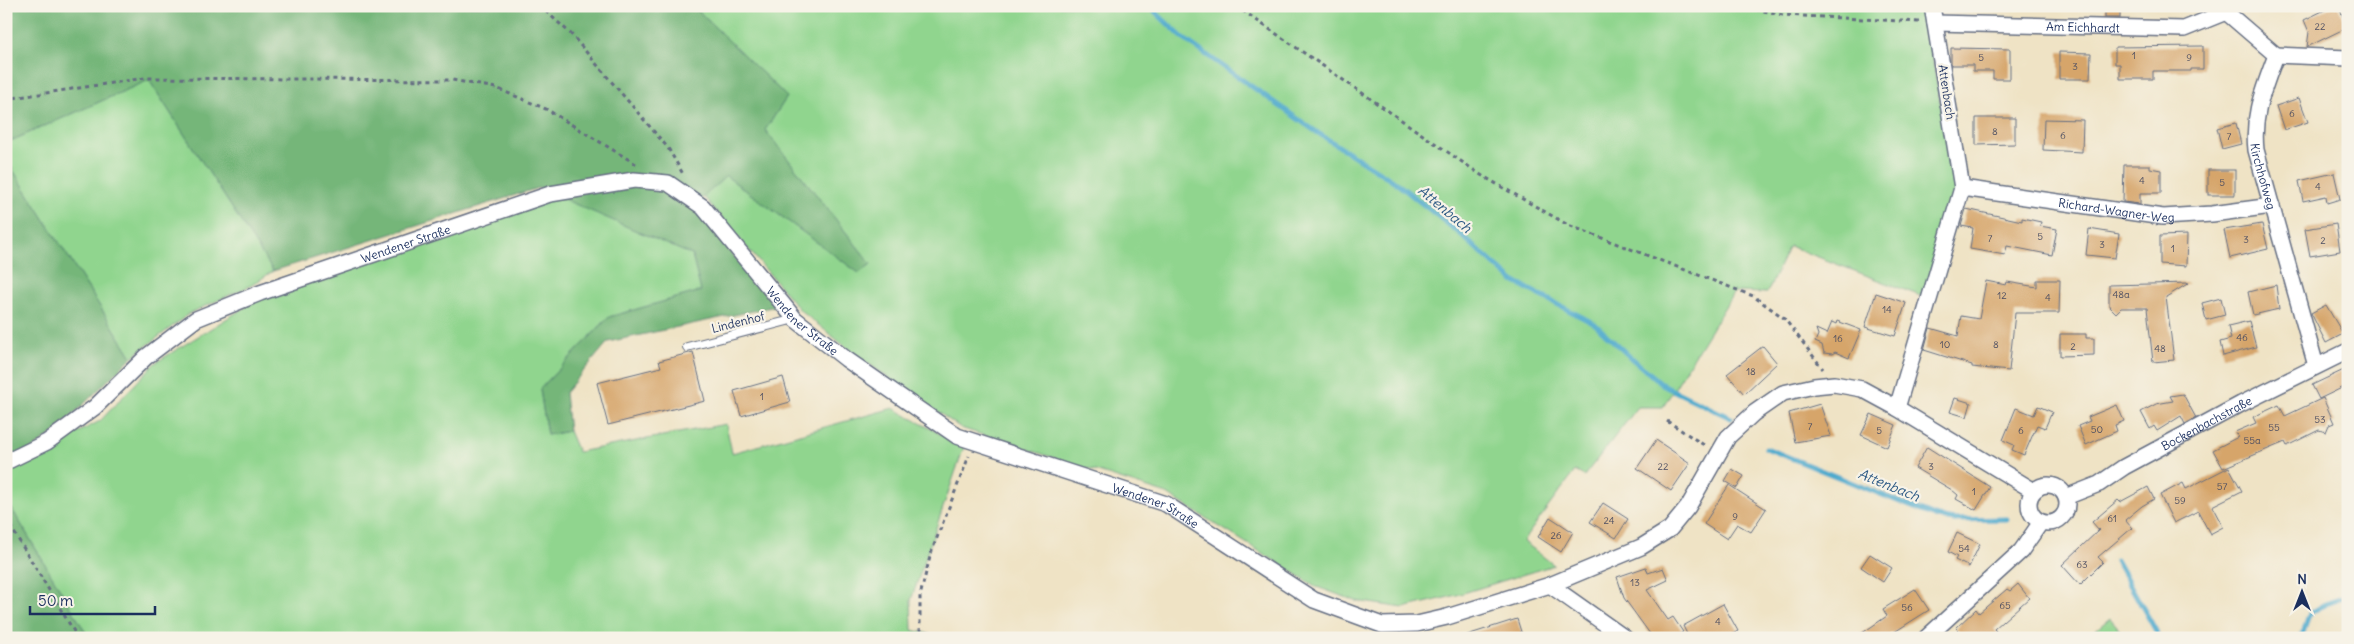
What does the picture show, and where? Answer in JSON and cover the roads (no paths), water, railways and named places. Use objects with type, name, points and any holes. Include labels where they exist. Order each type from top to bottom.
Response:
[{"type":"street","name":"Attenbach","points":[[1897,408],[1962,188],[1932,6]]},
{"type":"street","name":"Am Eichhardt","points":[[1935,23],[2184,28],[2224,9]]},
{"type":"street","points":[[2224,9],[2276,55],[2348,58]]},
{"type":"street","name":"Kirchhofweg","points":[[2276,55],[2257,110],[2254,130],[2256,150],[2316,366]]},
{"type":"street","name":"Wendener Straße","points":[[6,462],[47,442],[95,407],[146,357],[196,319],[260,293],[550,194],[634,180],[668,183],[703,207],[795,319],[846,359],[957,436],[1166,504],[1314,600],[1382,625],[1416,624],[1550,585]]},
{"type":"street","name":"Richard-Wagner-Weg","points":[[1962,188],[2163,217],[2212,214],[2272,206]]},
{"type":"street","name":"Bockenbachstraße","points":[[2066,497],[2099,484],[2124,466],[2348,351]]},
{"type":"street","points":[[1550,585],[1641,547],[1670,529],[1688,507],[1728,437],[1754,413],[1783,392],[1834,384],[1862,390],[1897,408],[2034,492]]},
{"type":"street","points":[[2052,485],[2058,488],[2066,497],[2067,504],[2063,516],[2053,522],[2041,522],[2032,514],[2029,502],[2039,487],[2052,485]]},
{"type":"street","points":[[1926,638],[2021,551],[2041,522]]},
{"type":"street","points":[[1550,585],[1625,638]]},
{"type":"lane","name":"Lindenhof","points":[[687,347],[795,319]]},
{"type":"waterway","name":"Attenbach","points":[[1149,6],[1184,39],[1318,133],[1395,182],[1458,232],[1513,281],[1595,324],[1631,358],[1666,387],[1731,418]]},
{"type":"waterway","name":"Attenbach","points":[[1766,448],[1937,517],[1954,520],[2007,519]]},
{"type":"waterway","name":"Attenbach","points":[[2116,560],[2160,638]]},
{"type":"waterway","points":[[2301,638],[2310,613],[2325,604],[2348,596]]}]
